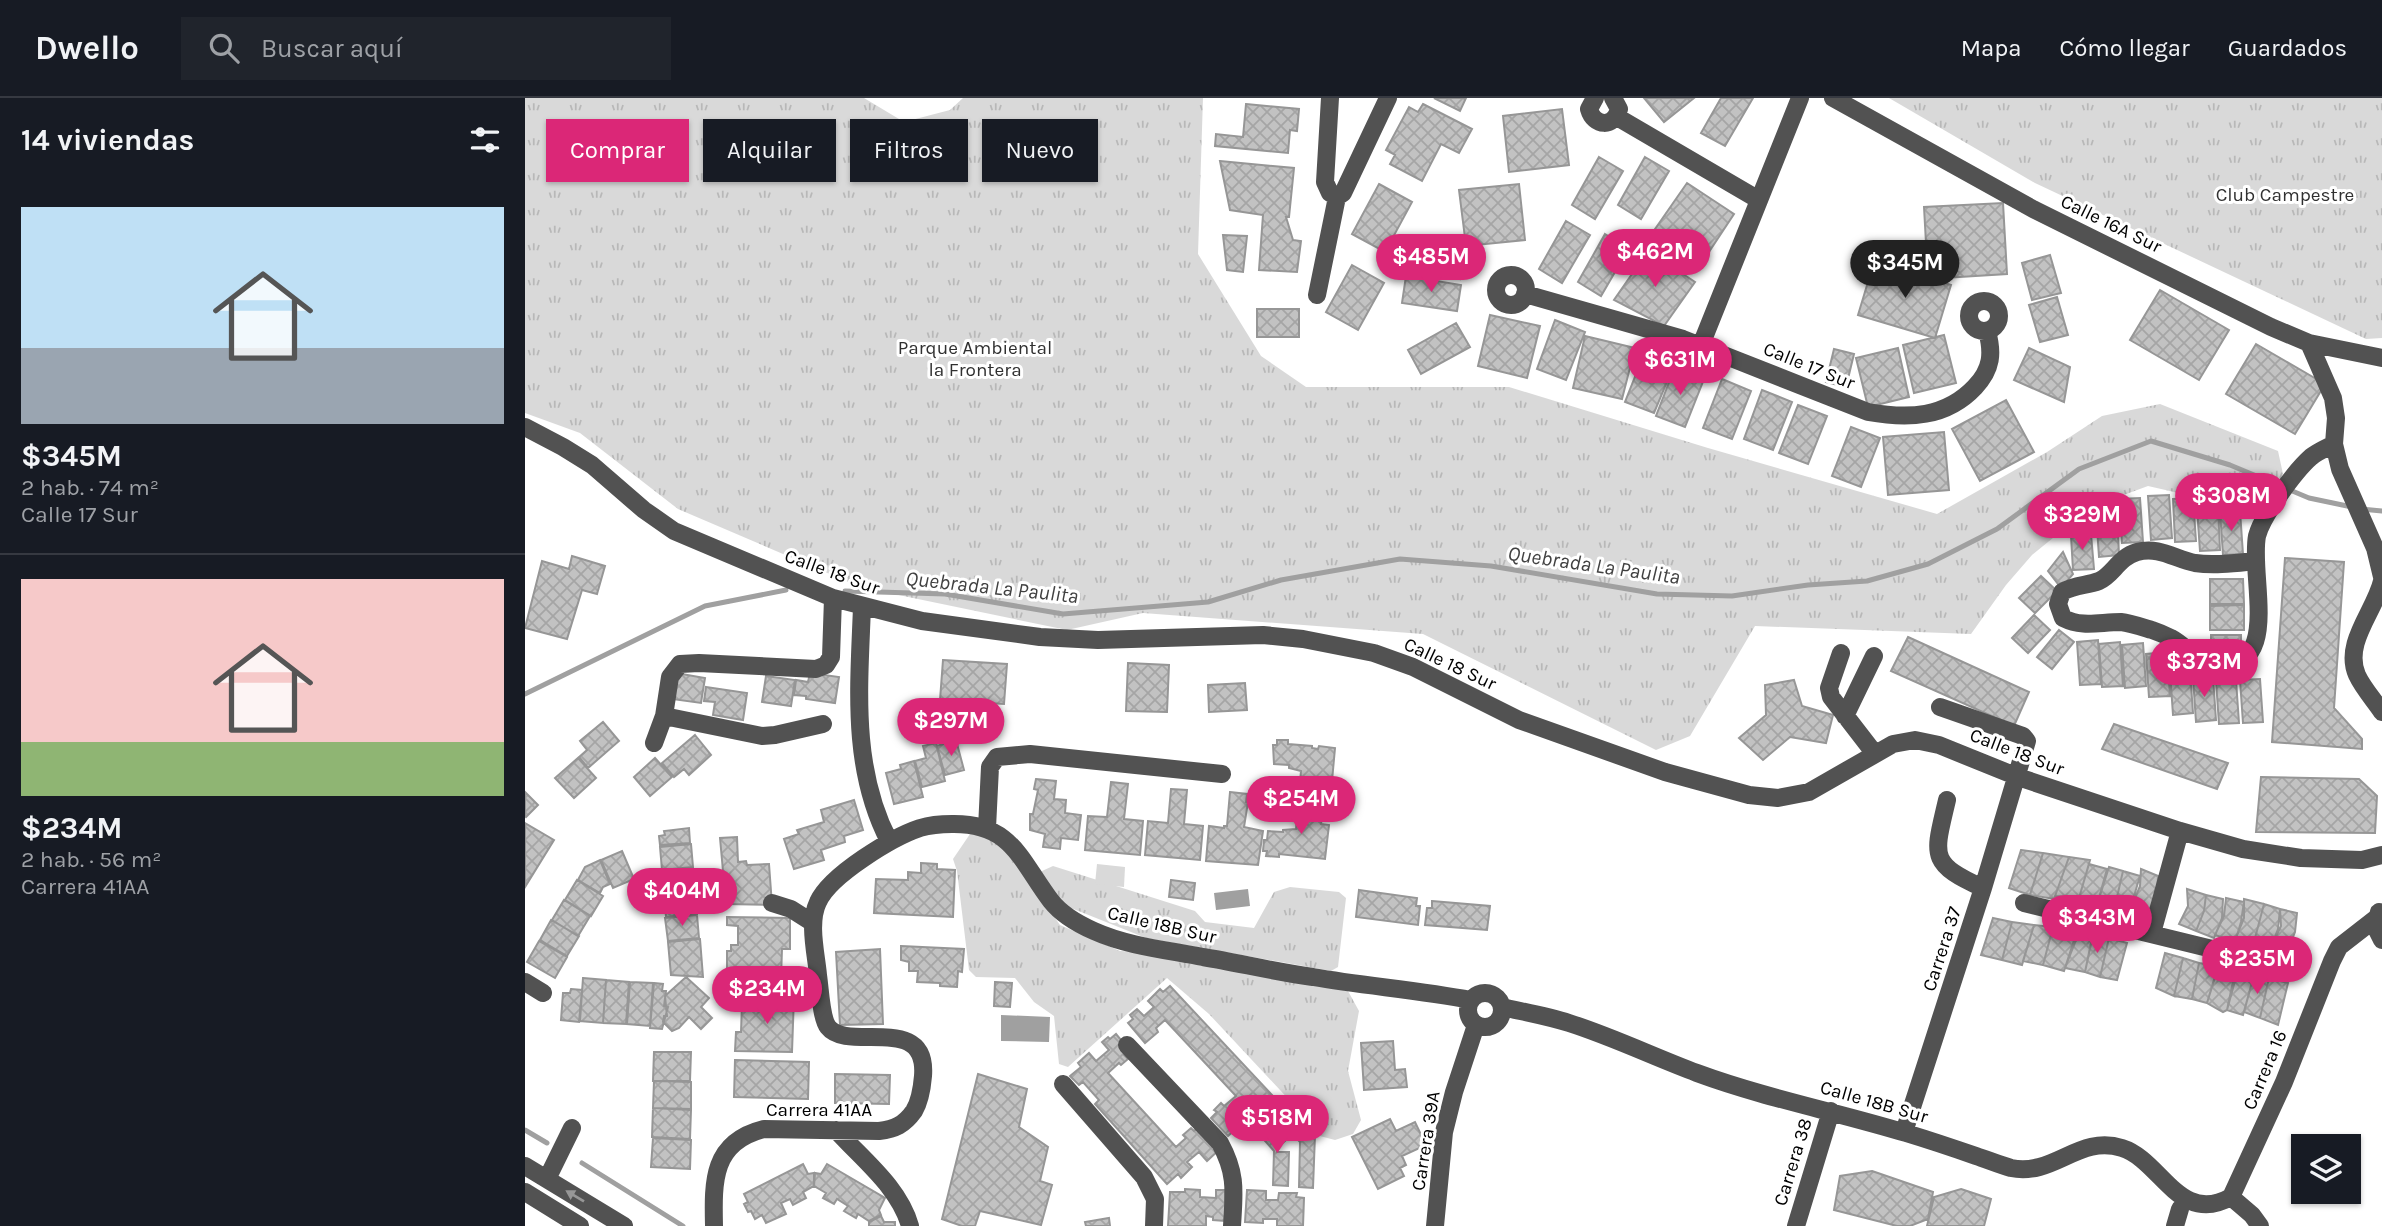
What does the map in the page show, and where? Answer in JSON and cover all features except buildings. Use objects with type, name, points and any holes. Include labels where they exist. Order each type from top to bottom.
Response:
[{"type":"street","points":[[1330,98],[1325,182],[1330,193],[1336,197]]},
{"type":"street","points":[[1317,295],[1336,197],[1343,193],[1388,98]]},
{"type":"street","points":[[1595,98],[1589,109],[1591,117],[1604,124],[1617,117],[1619,109],[1613,98]]},
{"type":"street","points":[[1701,345],[1800,98]]},
{"type":"street","name":"Calle 16A Sur","points":[[1833,98],[2033,209],[2271,327],[2309,343],[2382,358]]},
{"type":"street","points":[[1617,117],[1759,200]]},
{"type":"street","name":"Calle 17 Sur","points":[[1525,294],[1627,321],[1701,345],[1868,412],[1893,416],[1933,413],[1950,407],[1966,396],[1990,365],[1992,350],[1987,331]]},
{"type":"street","points":[[2309,343],[2333,398],[2336,418],[2334,444],[2340,469],[2375,548],[2382,579],[2379,594],[2354,648],[2353,663],[2358,677],[2382,712]]},
{"type":"street","name":"Calle 18 Sur","points":[[525,427],[591,465],[644,510],[674,531],[833,598],[922,621],[1040,637],[1148,640],[1263,635],[1303,639],[1374,653],[1413,667],[1519,720],[1558,735],[1665,772],[1749,796],[1778,798],[1809,792],[1893,744],[1916,740],[1939,745],[2018,777],[2243,849],[2301,858],[2363,860],[2382,855]]},
{"type":"street","points":[[2255,561],[2211,565],[2153,550],[2137,552],[2122,559],[2101,580],[2079,584],[2062,592],[2058,604],[2063,618],[2074,624],[2123,622],[2173,638],[2197,659],[2213,663],[2231,663],[2246,658],[2255,647],[2258,635],[2255,561],[2260,527],[2278,497],[2311,457],[2334,444]]},
{"type":"street","points":[[654,743],[664,716],[670,677],[681,664],[816,668],[826,666],[831,657],[833,598]]},
{"type":"street","points":[[862,607],[858,717],[862,756],[876,816],[889,841],[922,828],[942,824],[987,828],[990,767],[997,757],[1030,754],[1222,774]]},
{"type":"street","points":[[1841,653],[1829,688],[1831,698],[1875,754]]},
{"type":"street","points":[[1845,716],[1874,656]]},
{"type":"street","name":"Carrera 37","points":[[1904,1132],[2018,777],[2027,741],[2023,736],[1940,707]]},
{"type":"street","points":[[664,716],[762,736],[823,724]]},
{"type":"street","points":[[1947,800],[1937,843],[1940,858],[1948,870],[1983,888]]},
{"type":"street","name":"Calle 18B Sur","points":[[987,828],[1007,841],[1021,855],[1052,903],[1072,920],[1097,932],[1143,945],[1313,977],[1414,989],[1471,1000]]},
{"type":"street","points":[[2152,933],[2180,831]]},
{"type":"street","name":"Carrera 41AA","points":[[714,1226],[714,1178],[720,1161],[733,1144],[748,1133],[764,1129],[879,1131],[896,1128],[908,1120],[917,1107],[924,1067],[919,1052],[907,1041],[890,1036],[852,1038],[837,1034],[827,1027],[821,1000],[813,923],[818,900],[830,886],[889,841]]},
{"type":"street","name":"Calle 18 Sur","points":[[2363,860],[2382,867]]},
{"type":"street","points":[[772,903],[791,909],[813,923]]},
{"type":"street","points":[[2024,903],[2294,969]]},
{"type":"street","points":[[2350,938],[2381,939],[2375,926],[2379,914]]},
{"type":"street","name":"Carrera 16","points":[[2212,1213],[2224,1206],[2231,1197],[2284,1082],[2339,947],[2379,914]]},
{"type":"street","points":[[525,982],[543,993]]},
{"type":"street","points":[[1481,993],[1497,997],[1502,1007],[1503,1012],[1497,1023],[1487,1027],[1476,1025],[1468,1010],[1471,1000],[1481,993]]},
{"type":"street","name":"Calle 18B Sur","points":[[1502,1007],[1567,1022],[1697,1073],[1904,1132],[2012,1168],[2034,1169],[2051,1165],[2088,1146],[2108,1145],[2126,1149],[2140,1160],[2178,1217],[2212,1213]]},
{"type":"street","name":"Carrera 39A","points":[[1435,1226],[1444,1132],[1476,1025]]},
{"type":"street","points":[[1127,1045],[1220,1143],[1230,1162],[1234,1183],[1232,1226]]},
{"type":"street","points":[[1062,1084],[1144,1177],[1155,1199],[1154,1226]]},
{"type":"street","name":"Carrera 38","points":[[1795,1226],[1831,1111]]},
{"type":"street","points":[[547,1179],[572,1128]]},
{"type":"street","points":[[836,1130],[895,1192],[905,1208],[910,1226]]},
{"type":"street","points":[[525,1166],[624,1226]]},
{"type":"street","points":[[525,1192],[580,1226]]},
{"type":"street","points":[[2231,1197],[2252,1215],[2260,1226]]},
{"type":"green space","name":"Parque Ambiental la Frontera","points":[[525,98],[864,98],[899,119],[850,119],[850,182],[968,182],[968,119],[916,119],[950,110],[963,98],[1203,98],[1198,254],[1261,356],[1306,387],[1509,387],[1937,514],[2047,452],[2102,416],[2160,404],[2278,451],[2283,474],[2275,492],[2257,511],[2148,486],[2091,507],[2032,555],[2006,585],[1971,634],[1755,626],[1690,736],[1656,750],[1423,634],[1143,613],[1067,630],[860,587],[678,509],[580,433],[525,413]]},
{"type":"green space","name":"Club Campestre","points":[[1889,98],[2382,98],[2382,338],[2366,339],[2035,183]]},
{"type":"green space","points":[[970,834],[989,834],[1006,848],[1060,925],[1120,951],[1167,953],[1348,991],[1359,1011],[1348,1071],[1361,1120],[1353,1134],[1335,1140],[1316,1135],[1293,1104],[1209,1014],[1167,978],[1068,1067],[1059,1064],[1054,1016],[1034,1002],[1015,978],[976,977],[969,970],[957,871],[953,859]]},
{"type":"green space","points":[[1097,864],[1125,867],[1124,887],[1095,884]]},
{"type":"green space","points":[[1053,866],[1195,911],[1205,922],[1254,928],[1274,892],[1290,887],[1339,892],[1346,898],[1338,967],[1331,971],[1146,938],[1066,906],[1041,879],[1042,871]]},
{"type":"shaded area","points":[[1248,889],[1250,906],[1216,910],[1214,893]]},
{"type":"shaded area","points":[[1001,1015],[1050,1017],[1049,1042],[1001,1041]]},
{"type":"waterway","name":"Quebrada La Paulita","points":[[845,591],[945,594],[1063,614],[1208,602],[1281,580],[1400,559],[1491,566],[1657,594],[1732,596],[1808,585],[1867,581],[1928,564],[1997,529],[2079,469],[2151,441],[2230,465],[2309,498],[2352,507]]},
{"type":"waterway","name":"Quebrada La Paulita","points":[[2361,509],[2382,511]]},
{"type":"waterway","name":"Quebrada La Paulita","points":[[525,694],[705,606],[786,590]]},
{"type":"waterway","points":[[525,1130],[547,1143]]},
{"type":"waterway","points":[[582,1163],[683,1226]]}]
